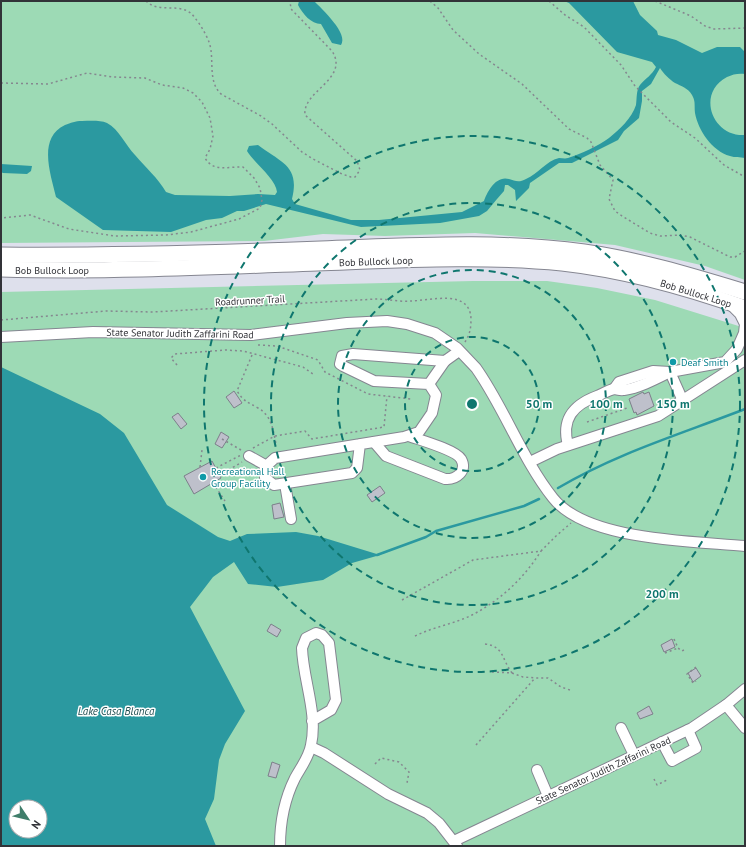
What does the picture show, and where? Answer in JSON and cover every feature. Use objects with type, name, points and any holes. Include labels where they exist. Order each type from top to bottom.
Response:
[{"type":"highway","name":"Bob Bullock Loop","points":[[1,255],[122,255],[452,245],[516,246],[583,252],[616,257],[663,268],[745,292]]},
{"type":"highway","name":"Bob Bullock Loop","points":[[1,270],[158,269],[400,260],[498,259],[596,268],[659,281],[745,308]]},
{"type":"street","points":[[568,446],[566,425],[574,409],[584,401],[614,389],[623,391],[657,379],[670,372],[725,362],[732,356],[741,341],[745,324],[740,314],[726,301]]},
{"type":"street","name":"State Senator Judith Zaffarini Road","points":[[1,338],[93,332],[251,335],[347,323],[387,321],[407,324],[426,330],[461,349],[481,375],[548,492],[559,505],[572,515],[597,527],[636,535],[745,546]]},
{"type":"street","points":[[429,384],[445,361],[461,349]]},
{"type":"street","points":[[429,384],[371,380],[343,366],[340,360],[342,356],[353,354],[445,361]]},
{"type":"street","points":[[530,462],[568,446],[651,419],[683,401],[745,360]]},
{"type":"street","points":[[670,372],[683,401]]},
{"type":"street","points":[[360,444],[357,468],[352,473],[274,485],[269,483],[265,478],[264,473],[267,466],[275,458],[360,444],[410,436],[422,429],[435,406],[436,395],[429,384]]},
{"type":"street","points":[[374,442],[386,456],[445,479],[455,478],[460,474],[462,470],[462,463],[458,456],[410,436]]},
{"type":"street","points":[[247,453],[267,466]]},
{"type":"street","points":[[285,484],[291,519]]},
{"type":"street","points":[[280,846],[285,802],[292,784],[311,747],[312,721],[302,648],[306,638],[316,633],[322,635],[329,643],[336,700],[331,710],[312,721]]},
{"type":"street","name":"State Senator Judith Zaffarini Road","points":[[456,844],[548,796],[688,730],[726,705],[745,689]]},
{"type":"street","points":[[726,705],[745,728]]},
{"type":"street","points":[[621,728],[634,755]]},
{"type":"street","points":[[662,742],[672,761],[696,748],[688,730]]},
{"type":"street","points":[[311,747],[324,753],[392,796],[427,813],[439,823],[456,844]]},
{"type":"street","points":[[537,770],[548,796]]},
{"type":"path","points":[[146,1],[154,7],[186,9],[195,17],[209,41],[213,82],[216,90],[220,94],[261,116],[272,124],[302,152],[313,159],[342,174],[350,177],[355,176],[360,170],[357,161],[306,115],[306,106],[335,70],[337,57],[291,9],[290,1]]},
{"type":"path","points":[[430,1],[438,8],[453,30],[478,54],[522,84],[569,129],[587,138],[591,142],[600,165],[613,180],[609,200],[614,211],[650,233],[660,236],[680,235],[690,237],[730,257],[736,257],[745,251]]},
{"type":"path","points":[[550,1],[565,15],[584,27],[621,65],[635,86],[671,122],[695,138],[724,165],[745,177]]},
{"type":"path","points":[[655,1],[691,16],[705,26],[714,29],[745,28]]},
{"type":"path","points":[[1,83],[48,84],[88,73],[113,78],[145,78],[162,85],[183,88],[193,93],[202,102],[210,118],[213,136],[210,149],[205,158],[208,164],[217,168],[243,167],[254,178],[261,193],[262,200],[260,208],[252,214],[230,222],[191,232],[166,235],[115,236],[69,229],[30,215],[1,218]]},
{"type":"path","name":"Roadrunner Trail","points":[[1,320],[106,311],[153,312],[376,299],[408,302],[450,299],[462,300],[469,310],[469,335],[461,349]]},
{"type":"path","points":[[258,345],[277,346],[318,360],[325,372],[368,394],[410,399]]},
{"type":"path","points":[[177,365],[171,358],[175,354],[225,350],[252,354],[303,367],[313,374]]},
{"type":"path","points":[[252,354],[237,391],[245,402],[258,408],[270,420],[276,444]]},
{"type":"path","points":[[216,468],[247,453],[274,436],[305,431],[312,439],[384,427],[387,396]]},
{"type":"path","points":[[587,422],[627,408]]},
{"type":"path","points":[[222,439],[247,453]]},
{"type":"path","points":[[200,467],[202,450]]},
{"type":"path","points":[[220,476],[241,463],[247,453]]},
{"type":"path","points":[[214,483],[225,501]]},
{"type":"path","points":[[414,636],[431,628],[471,615],[494,602],[531,568],[541,552],[571,523]]},
{"type":"path","points":[[402,600],[473,560],[541,552]]},
{"type":"path","points":[[674,639],[678,648],[682,651],[684,650]]},
{"type":"path","points":[[485,644],[493,645],[498,648],[512,673]]},
{"type":"path","points":[[665,653],[678,648]]},
{"type":"path","points":[[696,667],[687,674],[693,683],[696,681]]},
{"type":"path","points":[[492,672],[512,673],[523,677],[548,678],[561,687],[570,690]]},
{"type":"path","points":[[476,745],[535,678]]},
{"type":"path","points":[[375,764],[384,758],[398,762],[409,772],[407,783]]},
{"type":"path","points":[[654,779],[657,785],[667,780]]},
{"type":"green space","points":[[1,1],[745,1],[745,280],[705,266],[615,245],[475,233],[385,236],[323,234],[264,241],[1,243]]},
{"type":"green space","points":[[473,281],[547,281],[597,288],[655,300],[745,328],[745,846],[1,846],[1,292]]},
{"type":"water","points":[[299,1],[314,1],[323,10],[338,28],[342,40],[341,45],[332,43],[321,24],[317,24],[305,15],[298,5]]},
{"type":"water","points":[[564,1],[633,1],[640,15],[657,31],[658,35],[676,40],[702,53],[717,47],[740,47],[745,52],[745,74],[732,75],[718,84],[712,93],[710,103],[712,113],[717,122],[724,129],[733,134],[745,135],[745,158],[732,157],[717,150],[712,145],[699,126],[692,95],[686,89],[671,80],[660,68],[651,84],[642,91],[639,118],[624,131],[618,140],[572,163],[559,163],[530,183],[529,188],[516,201],[515,190],[508,185],[505,185],[504,191],[487,211],[479,216],[440,223],[361,227],[266,204],[244,211],[237,211],[222,218],[206,220],[171,232],[103,230],[56,197],[48,158],[51,139],[56,131],[73,122],[101,121],[107,123],[119,133],[166,192],[175,195],[275,195],[277,192],[273,182],[247,151],[249,146],[258,145],[281,161],[291,172],[294,188],[292,199],[295,204],[351,220],[379,220],[462,212],[484,201],[487,193],[500,179],[504,178],[517,181],[524,180],[554,160],[559,158],[567,158],[578,154],[595,147],[609,138],[632,115],[636,105],[639,87],[656,67],[652,62],[617,52],[569,3]]},
{"type":"water","points":[[1,164],[32,166],[31,171],[27,174],[3,173],[1,172]]},
{"type":"water","name":"Lake Casa Blanca","points":[[1,367],[100,414],[124,433],[167,505],[218,537],[230,541],[247,534],[296,532],[318,536],[380,555],[352,563],[323,580],[277,587],[248,584],[234,562],[213,577],[190,607],[245,711],[225,744],[219,760],[214,799],[205,819],[216,846],[1,846]]},
{"type":"building","points":[[234,391],[242,403],[234,408],[226,397]]},
{"type":"building","points":[[643,392],[644,394],[649,392],[654,406],[637,415],[636,412],[634,413],[629,399]]},
{"type":"building","points":[[178,413],[187,424],[181,429],[172,417]]},
{"type":"building","points":[[221,432],[229,437],[222,448],[215,444]]},
{"type":"building","name":"Recreational Hall Group Facility","points":[[212,461],[221,478],[194,494],[184,476]]},
{"type":"building","points":[[380,486],[385,493],[372,502],[367,495]]},
{"type":"building","points":[[280,503],[284,517],[274,519],[272,505]]},
{"type":"building","points":[[271,624],[281,630],[277,637],[267,631]]},
{"type":"building","points":[[672,639],[675,647],[664,652],[661,645]]},
{"type":"building","points":[[696,668],[701,676],[693,682],[688,673]]},
{"type":"building","points":[[649,706],[653,714],[640,719],[637,713]]},
{"type":"building","points":[[272,762],[280,765],[276,778],[268,776]]},
{"type":"waterway","points":[[558,488],[603,464],[626,454],[745,409]]},
{"type":"waterway","points":[[377,555],[426,537],[436,531],[524,506],[539,499]]},
{"type":"place","name":"Deaf Smith","points":[[673,362]]},
{"type":"place","name":"Recreational Hall Group Facility","points":[[203,477]]}]
